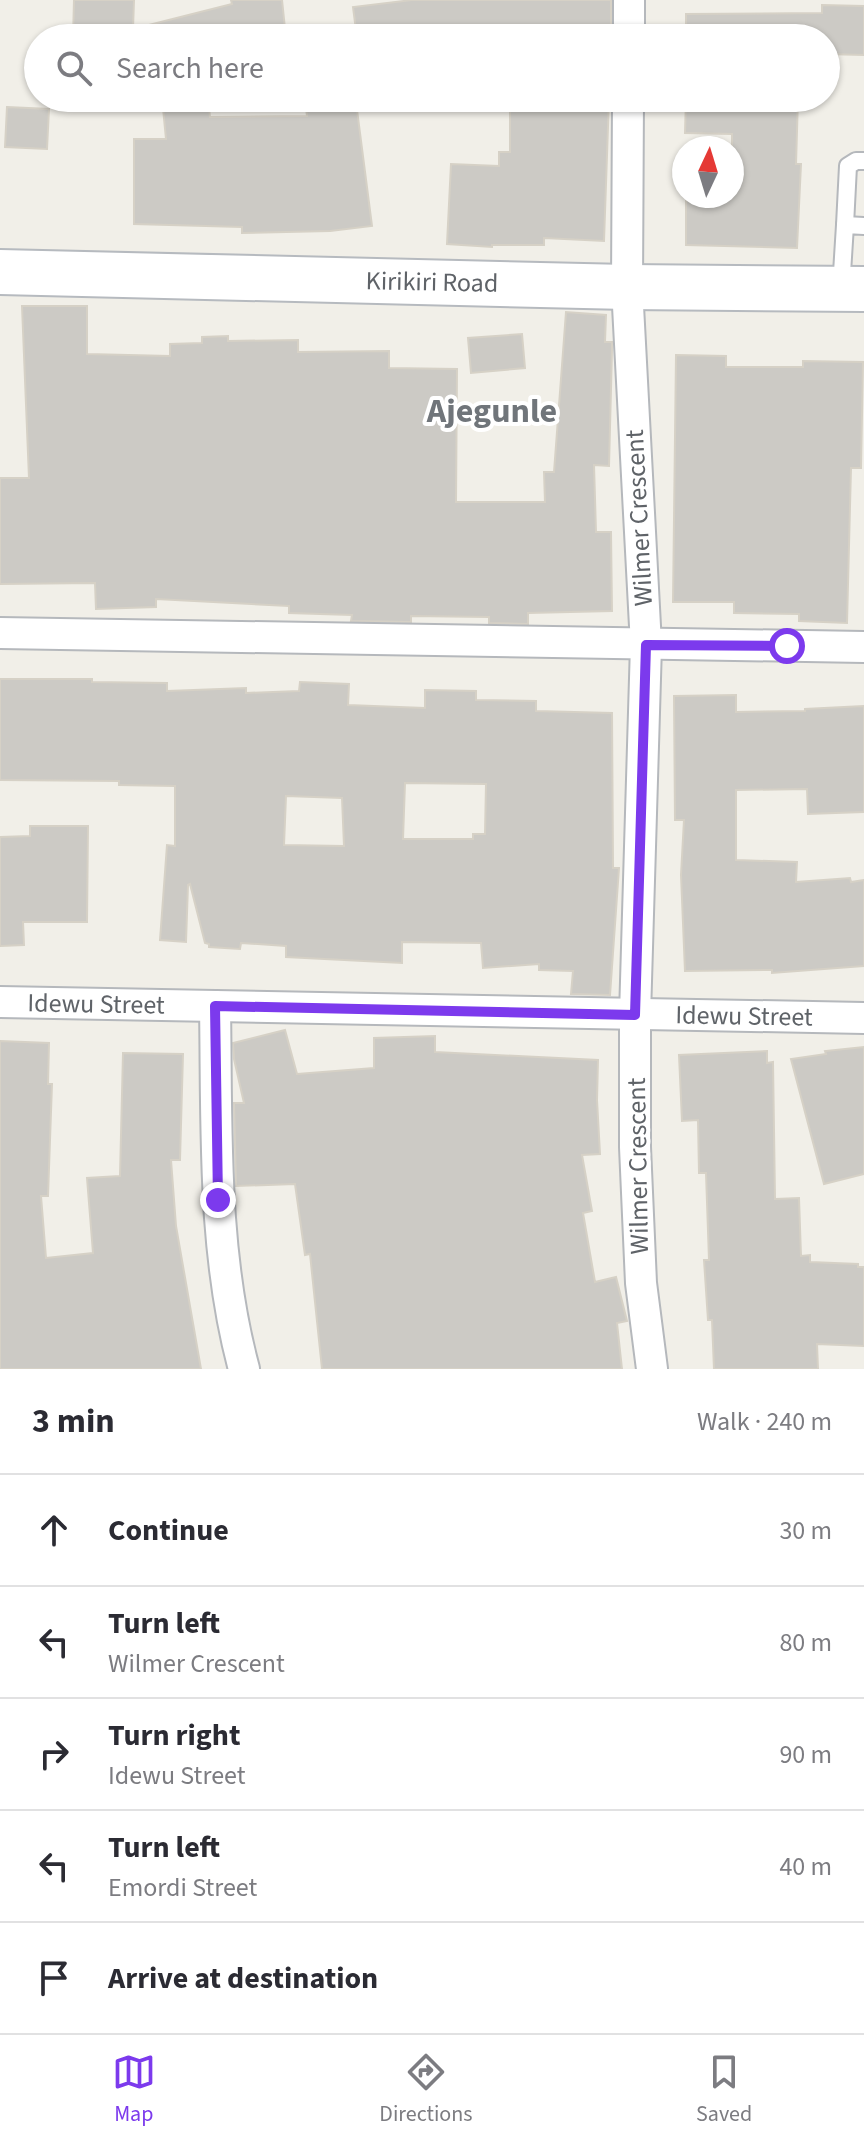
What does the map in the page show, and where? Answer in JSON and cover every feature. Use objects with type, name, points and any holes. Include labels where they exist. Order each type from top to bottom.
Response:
[{"type":"main road","name":"Kirikiri Road","points":[[0,272],[627,287],[852,289]]},
{"type":"street","points":[[629,0],[629,24]]},
{"type":"street","name":"Wilmer Crescent","points":[[628,112],[627,287],[646,645],[635,1015],[635,1147],[641,1283],[652,1369]]},
{"type":"street","points":[[0,633],[864,647]]},
{"type":"street","name":"Idewu Street","points":[[0,1002],[864,1018]]},
{"type":"street","points":[[215,1006],[218,1200],[228,1295],[244,1369]]},
{"type":"lane","points":[[852,289],[845,225],[848,166],[851,162],[864,161]]},
{"type":"lane","points":[[845,225],[864,226]]},
{"type":"building","points":[[74,0],[134,0],[133,24],[73,24]]},
{"type":"building","points":[[231,0],[282,0],[285,24],[153,24],[232,4]]},
{"type":"building","points":[[412,0],[611,0],[611,24],[355,24],[353,7]]},
{"type":"building","points":[[822,5],[864,6],[864,55],[840,54],[840,24],[686,24],[686,14],[822,13]]},
{"type":"building","points":[[7,107],[24,108],[24,112],[49,112],[47,149],[5,147]]},
{"type":"building","points":[[163,112],[209,112],[210,117],[357,112],[372,226],[330,231],[242,233],[242,227],[134,224],[134,139],[166,139]]},
{"type":"building","points":[[510,112],[609,112],[604,241],[544,238],[544,245],[492,247],[447,244],[451,164],[499,166],[499,152],[510,152]]},
{"type":"building","points":[[686,112],[798,112],[796,164],[801,164],[797,248],[686,245],[686,208],[744,208],[744,136],[685,133]]},
{"type":"building","points":[[22,306],[87,306],[87,354],[170,356],[170,344],[202,343],[202,337],[228,336],[228,341],[298,340],[298,352],[389,351],[389,368],[457,369],[456,502],[545,502],[544,472],[554,472],[566,312],[606,315],[605,342],[612,342],[609,466],[594,465],[596,532],[611,532],[612,611],[528,613],[528,624],[489,623],[489,617],[411,616],[411,622],[351,621],[352,615],[289,613],[289,606],[156,599],[156,607],[96,609],[95,583],[0,584],[0,478],[29,478]]},
{"type":"building","points":[[522,334],[525,368],[471,373],[468,338]]},
{"type":"building","points":[[676,355],[726,356],[726,367],[803,367],[803,361],[863,362],[861,468],[851,468],[847,623],[799,621],[799,614],[734,613],[734,602],[673,602]]},
{"type":"building","points":[[0,679],[167,683],[167,691],[246,688],[246,693],[299,691],[300,682],[349,684],[348,705],[425,708],[425,690],[476,691],[476,700],[536,701],[536,711],[612,713],[613,868],[619,868],[610,995],[571,994],[573,971],[539,970],[539,964],[483,968],[481,943],[402,942],[402,963],[286,957],[286,946],[241,943],[240,949],[209,947],[205,943],[190,884],[186,942],[160,940],[167,845],[175,846],[175,786],[119,785],[119,781],[0,780]],"holes":[[[405,783],[486,784],[485,834],[473,834],[473,839],[403,839]],[[286,796],[342,798],[344,846],[284,845]]]},
{"type":"building","points":[[736,695],[736,712],[864,706],[864,812],[808,814],[807,789],[736,790],[736,860],[797,862],[796,882],[850,878],[851,882],[864,880],[864,966],[772,973],[772,970],[685,971],[681,875],[684,820],[675,820],[674,696]]},
{"type":"building","points":[[30,826],[88,826],[87,922],[23,922],[24,945],[0,946],[0,837],[30,836]]},
{"type":"building","points":[[285,1030],[297,1074],[374,1068],[374,1038],[435,1036],[435,1052],[598,1060],[600,1154],[582,1155],[592,1211],[583,1213],[595,1282],[616,1277],[627,1321],[617,1323],[622,1369],[322,1369],[310,1254],[305,1255],[295,1184],[236,1186],[234,1103],[244,1103],[233,1043]]},
{"type":"building","points":[[0,1041],[49,1043],[48,1084],[52,1084],[48,1196],[41,1196],[46,1258],[93,1253],[87,1178],[120,1176],[123,1053],[183,1054],[180,1160],[171,1160],[176,1226],[201,1369],[0,1369]]},
{"type":"building","points":[[864,1047],[864,1174],[824,1184],[791,1059]]},
{"type":"building","points":[[767,1051],[767,1063],[773,1062],[775,1199],[799,1198],[801,1256],[810,1255],[810,1262],[858,1264],[858,1267],[864,1267],[864,1346],[817,1344],[818,1369],[714,1369],[712,1320],[708,1320],[704,1260],[709,1260],[706,1173],[699,1173],[698,1120],[682,1121],[679,1055]]},
{"type":"district","name":"Ajegunle","points":[[492,411]]},
{"type":"route","points":[[218,1200],[215,1006],[635,1015],[646,645],[787,646]]}]
